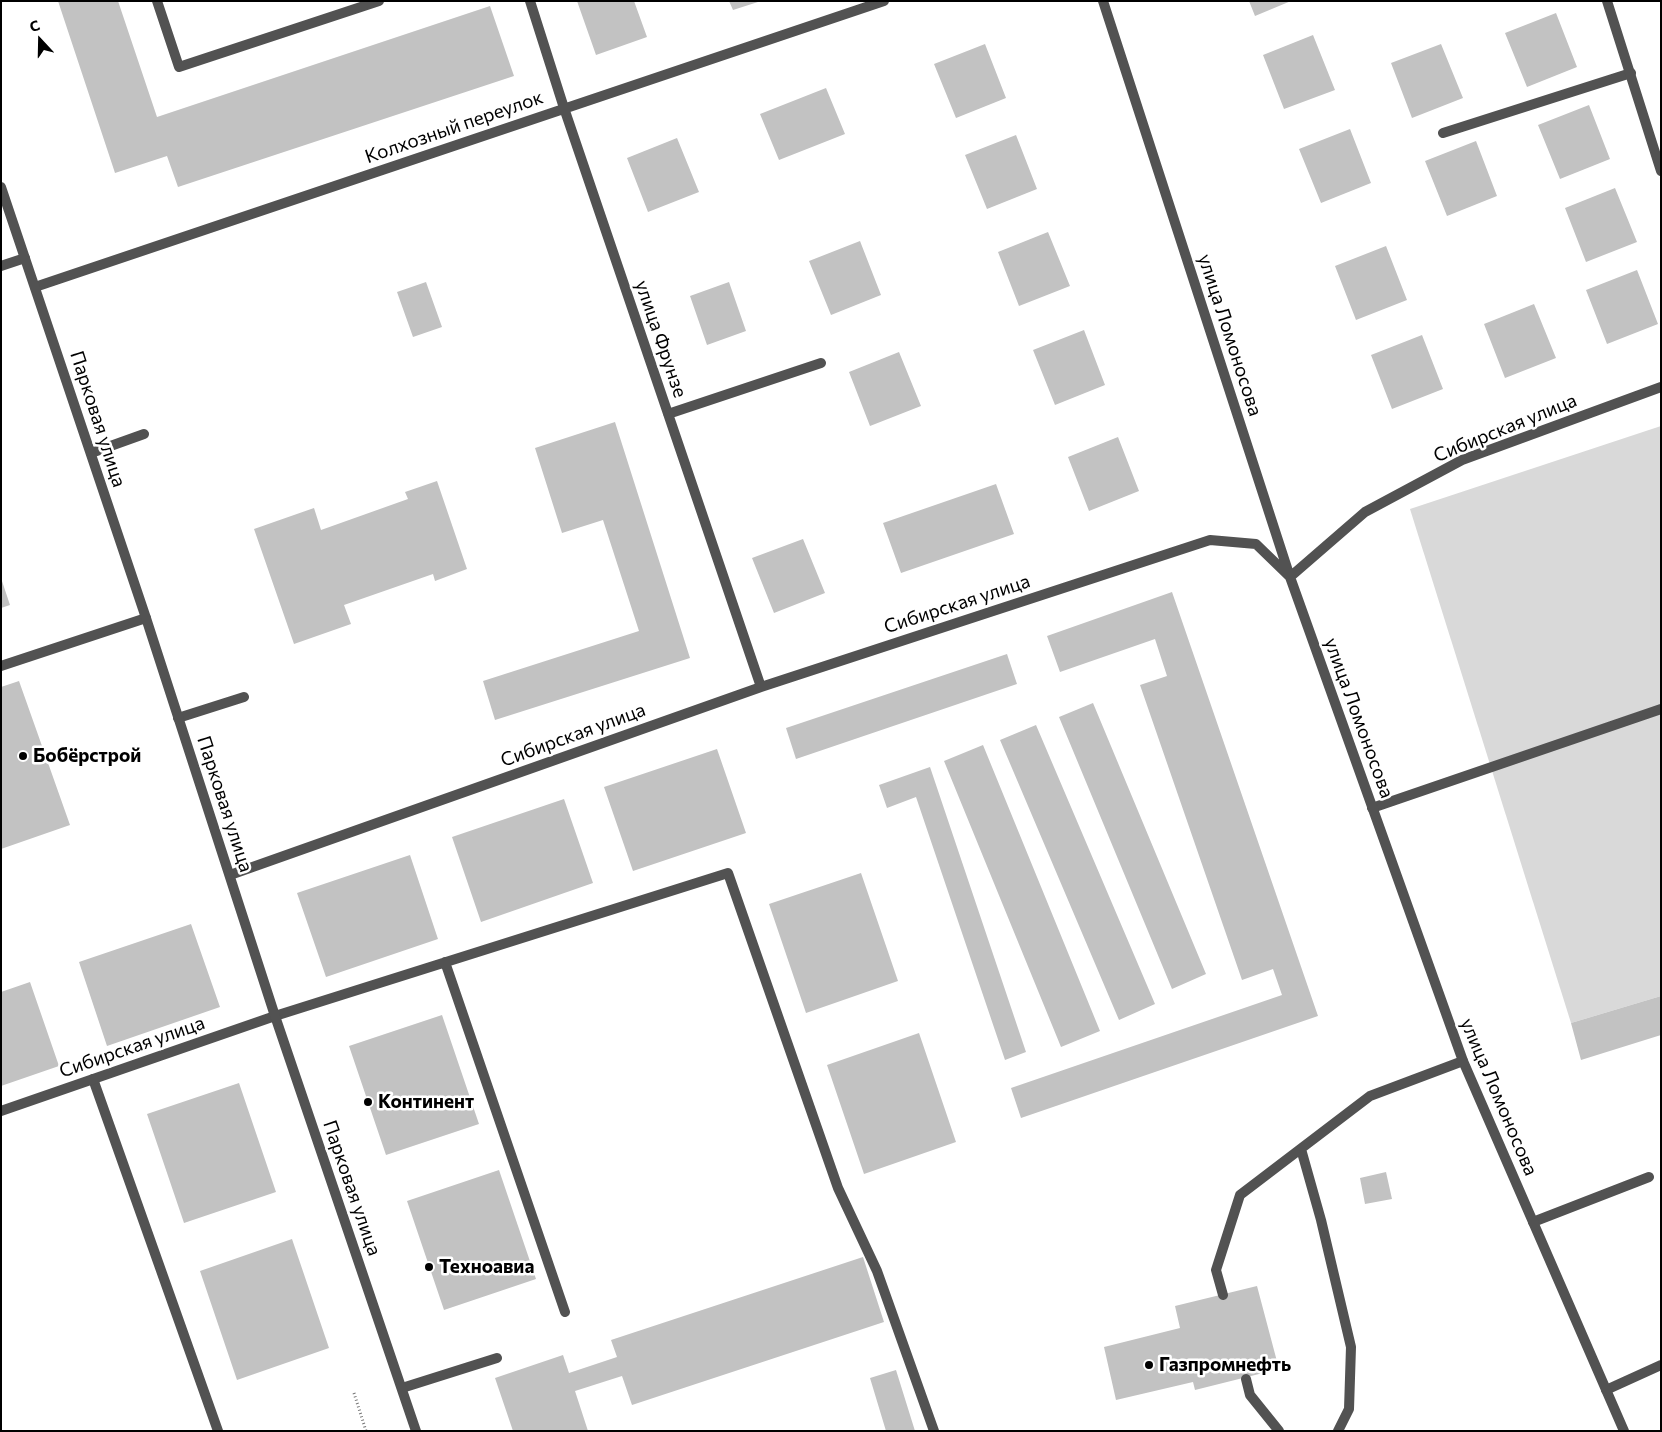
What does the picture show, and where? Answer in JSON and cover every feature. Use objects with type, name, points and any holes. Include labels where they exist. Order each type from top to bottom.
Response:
[{"type":"street","points":[[157,1],[179,67],[379,1]]},
{"type":"street","name":"улица Фрунзе","points":[[530,1],[564,108],[761,687]]},
{"type":"street","name":"Колхозный переулок","points":[[35,287],[884,1]]},
{"type":"street","name":"улица Ломоносова","points":[[1103,1],[1290,577],[1463,1061],[1624,1431]]},
{"type":"street","points":[[1607,1],[1661,171]]},
{"type":"street","points":[[1443,133],[1631,73]]},
{"type":"street","name":"Парковая улица","points":[[1,187],[146,618],[275,1016],[416,1431]]},
{"type":"street","points":[[1,266],[25,258]]},
{"type":"street","points":[[668,414],[821,363]]},
{"type":"street","name":"Сибирская улица","points":[[230,875],[761,687],[1210,540],[1256,544],[1290,577],[1365,512],[1462,460],[1661,387]]},
{"type":"street","points":[[91,453],[144,434]]},
{"type":"street","points":[[1,666],[146,618]]},
{"type":"street","points":[[178,718],[244,697]]},
{"type":"street","points":[[1372,808],[1661,709]]},
{"type":"street","name":"Сибирская улица","points":[[1,1112],[275,1016],[728,873],[838,1188],[877,1271],[934,1431]]},
{"type":"street","points":[[445,962],[564,1312]]},
{"type":"street","points":[[1223,1295],[1216,1270],[1240,1195],[1370,1096],[1463,1061]]},
{"type":"street","points":[[93,1079],[218,1431]]},
{"type":"street","points":[[1300,1149],[1321,1220],[1351,1347],[1349,1409],[1338,1431]]},
{"type":"street","points":[[1533,1222],[1649,1177]]},
{"type":"street","points":[[402,1388],[497,1358]]},
{"type":"street","points":[[1606,1390],[1661,1365]]},
{"type":"street","points":[[1246,1378],[1250,1395],[1279,1431]]},
{"type":"path","points":[[354,1393],[366,1431]]},
{"type":"shaded area","points":[[1661,426],[1661,996],[1571,1023],[1410,509]]},
{"type":"building","points":[[58,1],[118,1],[157,117],[490,6],[514,76],[178,187],[167,156],[115,173]]},
{"type":"building","points":[[577,1],[634,1],[647,37],[596,55]]},
{"type":"building","points":[[729,1],[758,1],[758,2],[733,10]]},
{"type":"building","points":[[1249,1],[1291,1],[1255,16]]},
{"type":"building","points":[[1556,13],[1577,67],[1527,87],[1505,33]]},
{"type":"building","points":[[1313,35],[1335,90],[1284,109],[1263,55]]},
{"type":"building","points":[[985,44],[1006,98],[956,118],[934,64]]},
{"type":"building","points":[[1441,44],[1463,98],[1412,118],[1391,63]]},
{"type":"building","points":[[826,88],[845,134],[779,160],[760,114]]},
{"type":"building","points":[[1589,105],[1610,159],[1560,179],[1538,125]]},
{"type":"building","points":[[1350,129],[1371,183],[1321,203],[1299,149]]},
{"type":"building","points":[[1016,135],[1037,189],[987,209],[965,155]]},
{"type":"building","points":[[677,138],[699,192],[648,212],[627,158]]},
{"type":"building","points":[[1476,141],[1497,196],[1447,216],[1425,161]]},
{"type":"building","points":[[1615,188],[1637,242],[1586,262],[1565,208]]},
{"type":"building","points":[[1048,232],[1070,286],[1019,306],[998,252]]},
{"type":"building","points":[[860,241],[881,295],[831,315],[809,261]]},
{"type":"building","points":[[1386,246],[1407,300],[1356,320],[1335,266]]},
{"type":"building","points":[[1637,270],[1658,324],[1607,344],[1586,290]]},
{"type":"building","points":[[426,282],[442,327],[413,337],[397,292]]},
{"type":"building","points":[[729,282],[746,331],[707,345],[690,296]]},
{"type":"building","points":[[1534,304],[1556,358],[1505,378],[1484,324]]},
{"type":"building","points":[[1084,330],[1105,385],[1055,405],[1033,350]]},
{"type":"building","points":[[1422,335],[1443,389],[1392,409],[1371,355]]},
{"type":"building","points":[[899,352],[921,406],[870,426],[849,372]]},
{"type":"building","points":[[615,422],[690,658],[495,720],[483,681],[639,631],[603,520],[562,533],[535,448]]},
{"type":"building","points":[[1118,437],[1139,491],[1089,511],[1068,457]]},
{"type":"building","points":[[437,481],[467,569],[435,581],[433,574],[344,605],[351,624],[294,644],[254,529],[314,508],[321,530],[408,499],[405,492]]},
{"type":"building","points":[[996,484],[1014,534],[901,573],[883,523]]},
{"type":"building","points":[[803,539],[825,593],[774,613],[752,558]]},
{"type":"building","points":[[1,578],[10,605],[1,608]]},
{"type":"building","points":[[1172,592],[1318,1016],[1021,1118],[1011,1088],[1282,995],[1273,969],[1242,980],[1140,685],[1167,676],[1155,639],[1060,672],[1047,636]]},
{"type":"building","points":[[1007,654],[1017,684],[796,759],[786,728]]},
{"type":"building","name":"Бобёрстрой","points":[[19,681],[70,825],[1,849],[1,687]]},
{"type":"building","points":[[1093,703],[1206,974],[1172,989],[1059,717]]},
{"type":"building","points":[[1036,725],[1155,1004],[1119,1020],[1000,740]]},
{"type":"building","points":[[983,745],[1100,1031],[1061,1047],[944,761]]},
{"type":"building","points":[[717,749],[746,833],[633,871],[604,787]]},
{"type":"building","points":[[930,767],[1026,1052],[1005,1060],[916,797],[887,808],[879,785]]},
{"type":"building","points":[[564,799],[593,883],[481,922],[452,837]]},
{"type":"building","points":[[410,855],[438,939],[326,977],[297,893]]},
{"type":"building","points":[[861,873],[898,981],[806,1013],[769,904]]},
{"type":"building","points":[[191,924],[220,1007],[107,1046],[79,962]]},
{"type":"building","points":[[30,982],[59,1066],[1,1086],[1,992]]},
{"type":"building","points":[[1661,996],[1661,1035],[1581,1060],[1571,1023]]},
{"type":"building","points":[[442,1015],[479,1124],[386,1155],[349,1046]]},
{"type":"building","points":[[919,1033],[956,1142],[864,1174],[827,1065]]},
{"type":"building","points":[[239,1083],[276,1192],[184,1223],[147,1114]]},
{"type":"building","points":[[499,1170],[536,1279],[444,1310],[407,1201]]},
{"type":"building","points":[[1386,1172],[1392,1199],[1365,1204],[1360,1178]]},
{"type":"building","points":[[292,1239],[329,1348],[237,1380],[200,1271]]},
{"type":"building","points":[[863,1257],[884,1322],[632,1405],[622,1376],[575,1391],[588,1431],[513,1431],[495,1378],[563,1355],[569,1373],[617,1357],[611,1340]]},
{"type":"building","points":[[1257,1286],[1279,1369],[1195,1390],[1193,1382],[1116,1400],[1104,1347],[1180,1328],[1175,1306]]},
{"type":"building","points":[[896,1370],[915,1431],[886,1431],[870,1378]]},
{"type":"place","name":"Бобёрстрой","points":[[23,756]]},
{"type":"place","name":"Континент","points":[[368,1102]]},
{"type":"place","name":"Техноавиа","points":[[429,1267]]},
{"type":"place","name":"Газпромнефть","points":[[1149,1365]]}]
